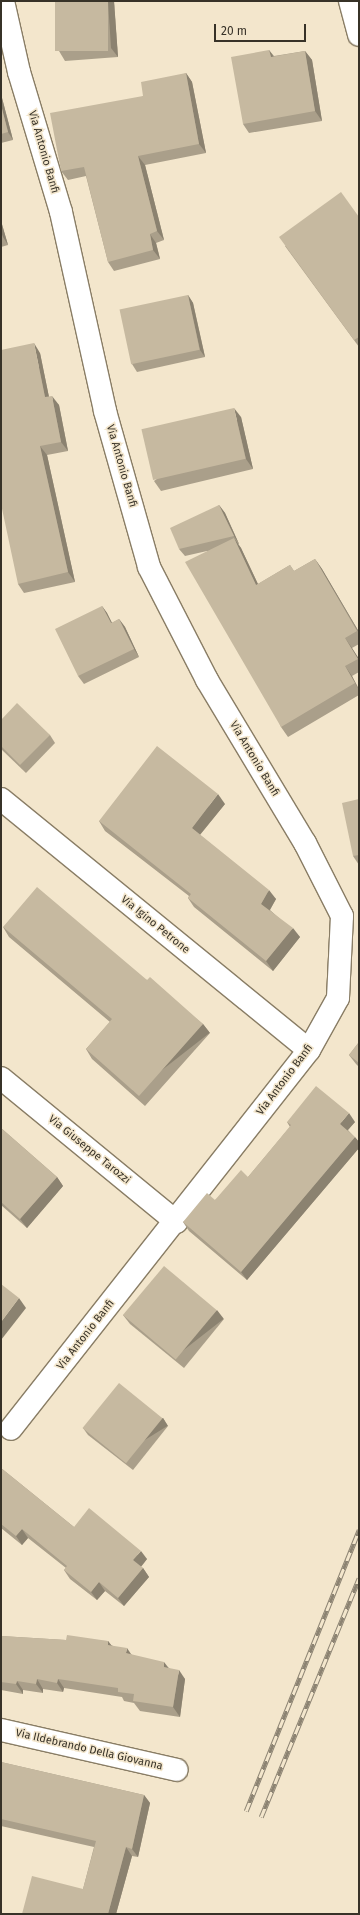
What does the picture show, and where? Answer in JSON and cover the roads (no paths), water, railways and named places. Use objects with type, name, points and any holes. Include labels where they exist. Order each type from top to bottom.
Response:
[{"type":"street","name":"Via Antonio Banfi","points":[[3,1],[19,72],[61,212],[105,411],[149,567],[207,680],[305,843],[342,916],[338,998],[309,1050],[176,1222],[11,1429]]},
{"type":"street","points":[[350,1],[359,35]]},
{"type":"street","name":"Via Igino Petrone","points":[[1,799],[309,1050]]},
{"type":"street","name":"Via Giuseppe Tarozzi","points":[[1,1078],[176,1222]]},
{"type":"street","name":"Via Ildebrando Della Giovanna","points":[[1,1730],[177,1770]]},
{"type":"railway","points":[[246,1811],[359,1530]]},
{"type":"railway","points":[[261,1817],[359,1578]]}]
